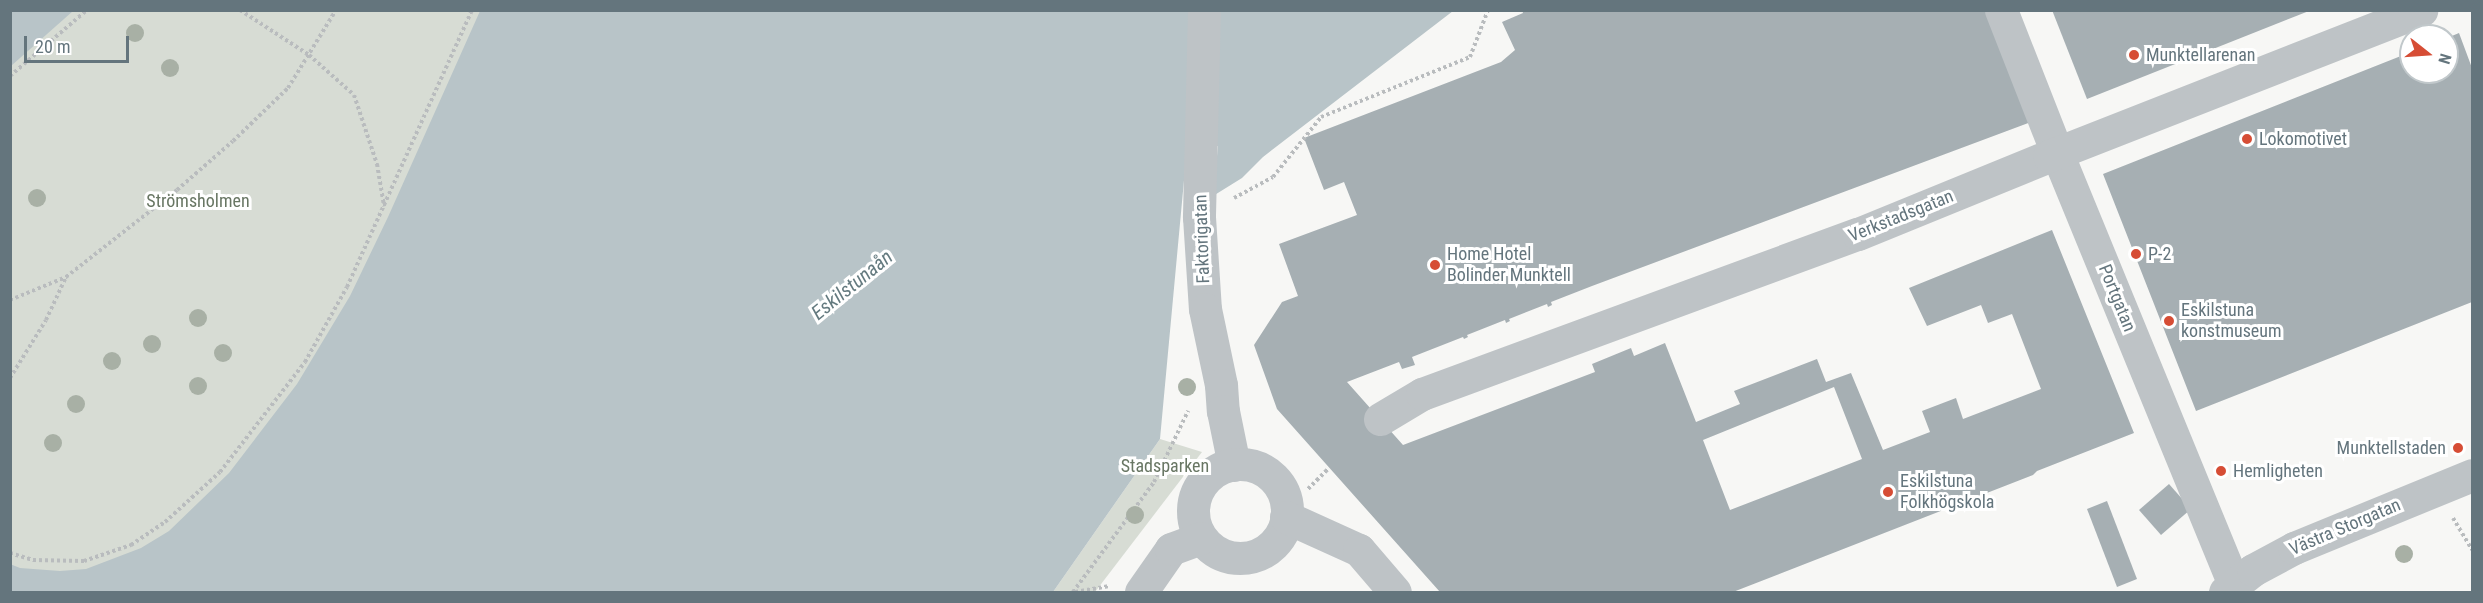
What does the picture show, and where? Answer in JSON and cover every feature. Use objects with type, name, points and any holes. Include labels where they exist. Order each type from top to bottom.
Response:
[{"type":"street","name":"Faktorigatan","points":[[1204,10],[1199,217],[1205,309],[1221,385],[1223,411],[1234,465]]},
{"type":"street","name":"Portgatan","points":[[2001,10],[2230,589]]},
{"type":"street","name":"Verkstadsgatan","points":[[1380,419],[1422,394],[1858,234],[2421,10]]},
{"type":"street","points":[[1234,465],[1256,466],[1273,478],[1284,497],[1286,517],[1277,540],[1253,556],[1238,558],[1224,556],[1211,549],[1201,538],[1194,524],[1192,510],[1195,495],[1214,471],[1234,465]]},
{"type":"street","name":"Västra Storgatan","points":[[2230,589],[2253,570],[2294,548],[2472,475]]},
{"type":"street","points":[[1286,517],[1359,550],[1395,592]]},
{"type":"street","points":[[1129,589],[1171,549],[1201,538]]},
{"type":"path","points":[[10,76],[87,10]]},
{"type":"path","points":[[240,10],[309,55],[354,95],[377,164],[384,207]]},
{"type":"path","points":[[10,300],[66,276],[177,190],[233,141],[288,88],[336,10]]},
{"type":"path","points":[[10,553],[33,560],[84,561],[131,544],[165,522],[220,472],[305,362],[347,287],[472,10]]},
{"type":"path","points":[[1199,217],[1273,177],[1321,117],[1470,57],[1488,10]]},
{"type":"path","points":[[10,378],[46,320],[66,276]]},
{"type":"path","points":[[1074,592],[1154,482],[1189,409],[1221,385]]},
{"type":"path","points":[[2453,517],[2472,550]]},
{"type":"path","points":[[1074,592],[1129,589]]},
{"type":"green space","name":"Strömsholmen","points":[[52,11],[487,11],[360,300],[251,465],[149,557],[71,588],[11,582],[10,48]]},
{"type":"green space","name":"Stadsparken","points":[[1160,439],[1202,452],[1095,592],[1053,592]]},
{"type":"water","points":[[11,10],[73,10],[73,11],[11,66]]},
{"type":"water","name":"Eskilstunaån","points":[[480,11],[1453,11],[1263,157],[1242,178],[1213,196],[1218,146],[1187,148],[1160,439],[1053,592],[11,592],[10,564],[20,568],[60,571],[86,569],[141,548],[169,531],[229,473],[297,384],[350,296]]},
{"type":"building","points":[[1522,10],[1986,10],[2031,122],[1592,286],[1551,302],[1552,305],[1548,307],[1547,304],[1509,319],[1510,321],[1506,323],[1505,320],[1467,335],[1468,337],[1464,339],[1463,337],[1412,357],[1415,365],[1402,369],[1399,362],[1347,382],[1403,445],[1595,372],[1592,364],[1631,348],[1634,356],[1665,343],[1696,422],[1740,404],[1734,391],[1817,359],[1826,382],[1851,373],[1883,450],[1930,432],[1922,411],[1956,398],[1963,419],[2041,389],[2012,314],[1988,323],[1981,305],[1927,326],[1909,288],[2052,230],[2134,433],[2037,471],[2033,475],[1733,592],[1440,592],[1277,409],[1254,345],[1282,302],[1298,296],[1279,244],[1357,215],[1344,182],[1324,190],[1304,138],[1501,62],[1515,50],[1502,22],[1523,13]],"holes":[[[1834,387],[1862,459],[1730,510],[1703,440]]]},
{"type":"building","name":"Munktellarenan","points":[[2052,10],[2309,10],[2309,11],[2087,99]]},
{"type":"building","points":[[2459,33],[2472,68],[2472,302],[2196,411],[2103,174],[2399,57],[2399,84],[2459,84]]},
{"type":"building","points":[[2169,484],[2191,509],[2161,535],[2139,510]]},
{"type":"building","points":[[2107,501],[2137,579],[2117,587],[2087,509]]},
{"type":"place","name":"Munktellarenan","points":[[2134,55]]},
{"type":"place","name":"Lokomotivet","points":[[2247,139]]},
{"type":"place","name":"P-2","points":[[2136,254]]},
{"type":"place","name":"Home Hotel Bolinder Munktell","points":[[1435,265]]},
{"type":"place","name":"Eskilstuna konstmuseum","points":[[2169,321]]},
{"type":"place","name":"Munktellstaden","points":[[2458,448]]},
{"type":"place","name":"Hemligheten","points":[[2221,471]]},
{"type":"place","name":"Eskilstuna Folkhögskola","points":[[1888,492]]}]
